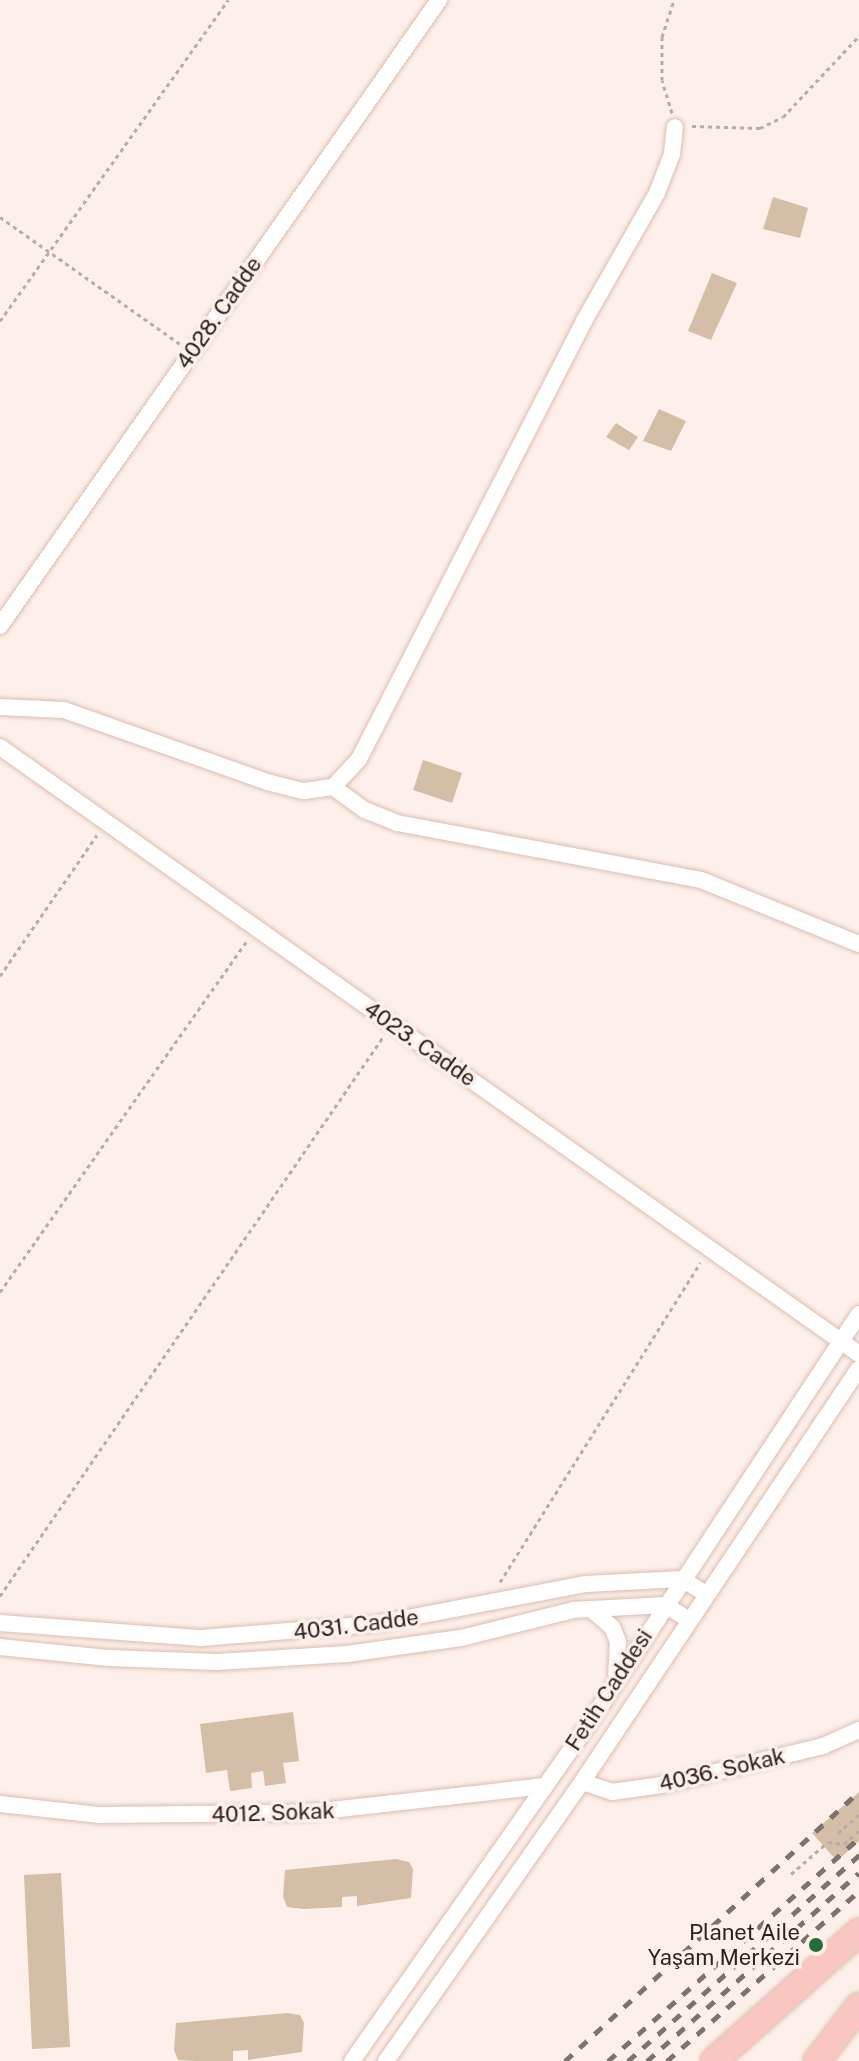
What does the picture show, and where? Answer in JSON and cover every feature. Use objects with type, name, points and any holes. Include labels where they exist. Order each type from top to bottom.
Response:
[{"type":"main road","points":[[721,2055],[859,1932]]},
{"type":"main road","points":[[818,2058],[859,2006]]},
{"type":"street","name":"4028. Cadde","points":[[0,626],[439,0]]},
{"type":"street","points":[[0,707],[64,710],[267,782],[304,791],[333,787],[359,759],[584,321],[657,193],[672,154],[675,127]]},
{"type":"street","name":"4023. Cadde","points":[[0,747],[839,1343],[859,1354]]},
{"type":"street","points":[[333,787],[365,810],[397,823],[701,880],[859,944]]},
{"type":"street","name":"Fetih Caddesi","points":[[352,2061],[545,1786],[859,1314]]},
{"type":"street","name":"Fetih Caddesi","points":[[386,2061],[582,1782],[859,1369]]},
{"type":"street","points":[[682,1579],[706,1594]]},
{"type":"street","name":"4031. Cadde","points":[[0,1623],[201,1638],[376,1624],[566,1587],[682,1579]]},
{"type":"street","points":[[665,1605],[689,1620]]},
{"type":"street","name":"4031. Cadde","points":[[0,1647],[162,1661],[286,1659],[461,1638],[590,1609],[665,1605]]},
{"type":"street","points":[[590,1609],[604,1616],[618,1641],[616,1679]]},
{"type":"street","name":"4036. Sokak","points":[[582,1782],[612,1792],[662,1785],[823,1746],[859,1730]]},
{"type":"street","name":"4012. Sokak","points":[[0,1804],[100,1815],[289,1814],[545,1786]]},
{"type":"path","points":[[0,321],[228,0]]},
{"type":"path","points":[[674,0],[662,37],[662,80],[675,127],[760,128],[771,123],[859,36]]},
{"type":"path","points":[[0,217],[192,352]]},
{"type":"path","points":[[0,976],[106,822]]},
{"type":"path","points":[[0,1292],[256,928]]},
{"type":"path","points":[[0,1596],[392,1024]]},
{"type":"path","points":[[495,1603],[495,1591],[709,1250]]},
{"type":"path","points":[[838,1833],[859,1815]]},
{"type":"path","points":[[791,1874],[823,1846],[844,1844],[859,1831]]},
{"type":"building","points":[[773,197],[808,208],[800,238],[763,229]]},
{"type":"building","points":[[712,273],[737,283],[711,340],[688,331]]},
{"type":"building","points":[[659,409],[686,421],[671,451],[643,441]]},
{"type":"building","points":[[616,423],[638,437],[629,450],[606,437]]},
{"type":"building","points":[[423,760],[462,773],[452,803],[413,790]]},
{"type":"building","points":[[293,1712],[299,1761],[283,1763],[286,1783],[265,1786],[263,1771],[251,1773],[252,1788],[230,1791],[227,1770],[206,1773],[200,1724]]},
{"type":"building","points":[[859,1792],[859,1841],[837,1861],[812,1833]]},
{"type":"building","points":[[396,1859],[409,1862],[413,1869],[411,1898],[357,1906],[357,1896],[342,1897],[342,1907],[287,1907],[283,1896],[285,1870]]},
{"type":"building","points":[[61,1873],[70,2047],[32,2049],[24,1875]]},
{"type":"building","points":[[287,2013],[300,2015],[304,2023],[302,2052],[248,2060],[248,2050],[233,2051],[233,2061],[195,2061],[178,2060],[174,2050],[176,2023]]},
{"type":"railway","points":[[565,2061],[859,1792]]},
{"type":"railway","points":[[608,2061],[859,1838]]},
{"type":"railway","points":[[628,2061],[859,1855]]},
{"type":"railway","points":[[647,2061],[859,1873]]},
{"type":"railway","points":[[667,2061],[859,1891]]},
{"type":"place","name":"Planet Aile Yaşam Merkezi","points":[[816,1945]]}]
